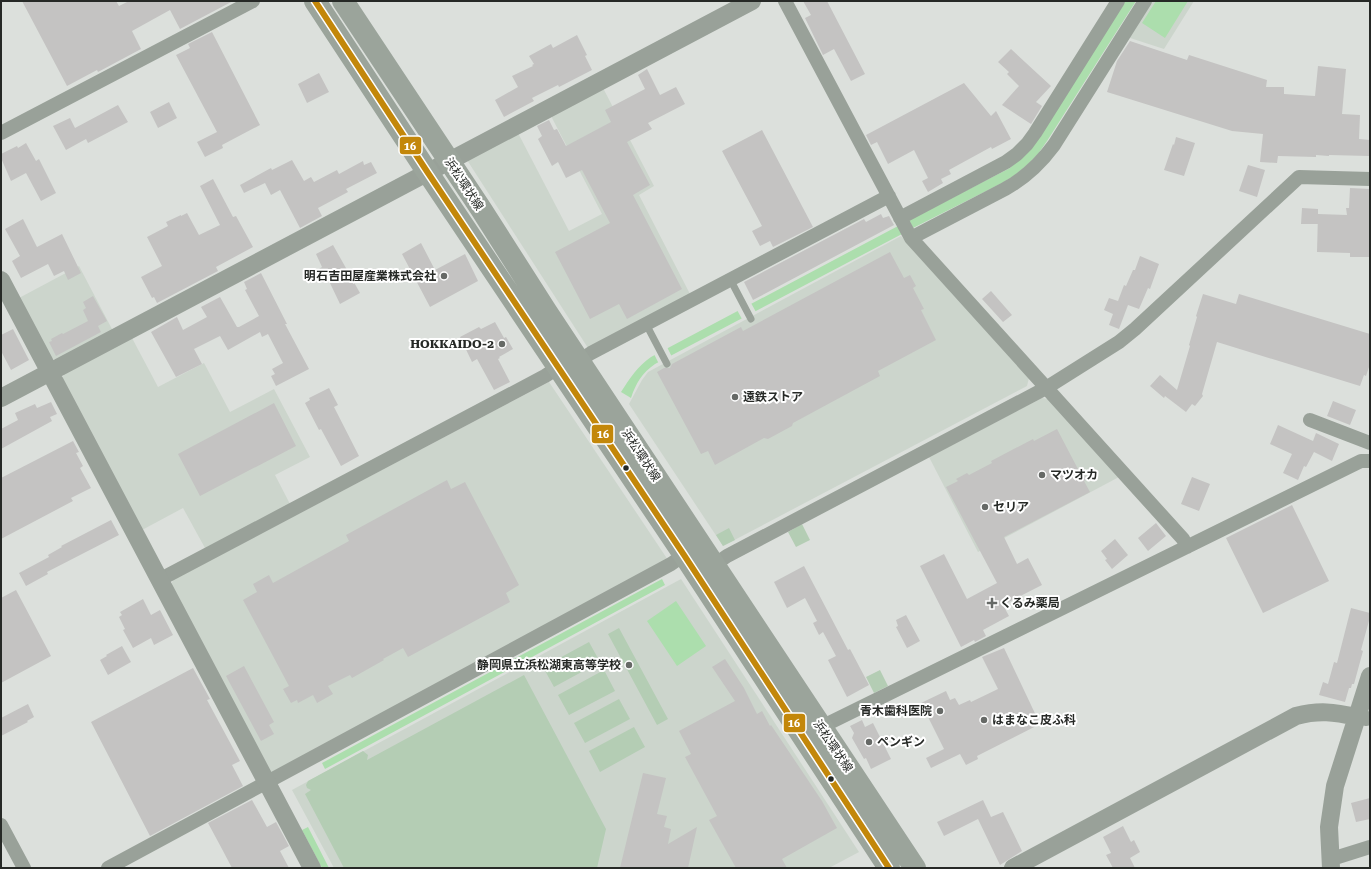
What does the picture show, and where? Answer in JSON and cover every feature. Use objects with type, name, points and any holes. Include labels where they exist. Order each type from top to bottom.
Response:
[{"type":"main road","name":"浜松環状線","points":[[315,1],[428,173],[569,364],[714,565],[915,868]]},
{"type":"main road","name":"浜松環状線","points":[[343,1],[449,161],[684,555],[889,868]]},
{"type":"street","points":[[1,133],[253,1]]},
{"type":"street","points":[[1,398],[752,1]]},
{"type":"street","points":[[785,1],[911,238],[1183,539],[1187,547]]},
{"type":"street","points":[[900,218],[994,169],[1017,154],[1035,133],[1118,1]]},
{"type":"street","points":[[911,238],[1005,189],[1033,171],[1054,145],[1145,1]]},
{"type":"street","points":[[714,565],[727,556],[1046,388],[1132,333],[1299,177],[1370,179]]},
{"type":"street","points":[[159,580],[888,196]]},
{"type":"street","points":[[1,280],[312,868]]},
{"type":"street","points":[[1310,420],[1370,443]]},
{"type":"street","points":[[821,727],[1361,461],[1370,461]]},
{"type":"street","points":[[108,868],[664,568],[684,555]]},
{"type":"street","points":[[1330,863],[1330,827],[1335,786],[1363,717],[1370,676]]},
{"type":"street","points":[[1013,868],[1296,716],[1323,712],[1363,717]]},
{"type":"street","points":[[1,825],[24,868]]},
{"type":"street","points":[[1330,863],[1338,857],[1370,847]]},
{"type":"lane","points":[[730,279],[750,317]]},
{"type":"lane","points":[[646,324],[666,362]]},
{"type":"shaded area","points":[[1125,1],[1136,1],[1038,154],[1015,175],[1002,183],[913,228],[909,220],[1010,168],[1040,136]]},
{"type":"shaded area","points":[[1150,1],[1194,1],[1164,49],[1127,37]]},
{"type":"shaded area","points":[[1156,1],[1188,1],[1165,38],[1142,23]]},
{"type":"shaded area","points":[[603,88],[654,186],[639,195],[690,294],[588,348],[467,160],[518,133],[569,231],[602,214],[551,116]]},
{"type":"shaded area","points":[[898,226],[902,234],[655,364],[646,371],[640,379],[631,398],[621,392],[631,377],[651,357]]},
{"type":"shaded area","points":[[901,236],[1029,378],[1027,386],[723,546],[629,404],[642,380],[648,372]]},
{"type":"shaded area","points":[[79,266],[113,331],[57,360],[51,358],[19,298]]},
{"type":"shaded area","points":[[132,338],[158,387],[204,363],[230,412],[274,389],[310,457],[275,475],[290,504],[205,548],[183,508],[142,530],[62,380],[64,374]]},
{"type":"shaded area","points":[[549,382],[668,560],[274,773],[270,772],[171,585],[173,580]]},
{"type":"shaded area","points":[[1042,398],[1048,399],[1119,477],[978,552],[929,457]]},
{"type":"shaded area","points":[[802,524],[810,540],[796,547],[788,532]]},
{"type":"shaded area","points":[[729,528],[735,540],[723,546],[716,535]]},
{"type":"shaded area","points":[[662,579],[665,585],[325,769],[322,763]]},
{"type":"shaded area","name":"静岡県立浜松湖東高等学校","points":[[681,579],[859,852],[829,868],[334,868],[292,790]]},
{"type":"shaded area","points":[[676,601],[706,646],[677,666],[647,621]]},
{"type":"shaded area","points":[[619,628],[668,719],[657,725],[608,634]]},
{"type":"shaded area","points":[[589,642],[600,662],[554,687],[543,667]]},
{"type":"shaded area","points":[[604,670],[615,691],[569,715],[558,695]]},
{"type":"shaded area","points":[[880,670],[888,686],[874,693],[866,677]]},
{"type":"shaded area","points":[[524,675],[606,829],[597,868],[344,868],[305,794],[311,790],[307,788],[306,785],[308,781],[363,751],[368,755],[367,760]]},
{"type":"shaded area","points":[[619,699],[630,719],[585,743],[574,723]]},
{"type":"shaded area","points":[[634,727],[645,747],[600,772],[589,751]]},
{"type":"shaded area","points":[[308,827],[329,868],[322,868],[302,830]]},
{"type":"pier","points":[[751,303],[756,312],[742,319],[737,310]]},
{"type":"pier","points":[[667,347],[672,357],[659,364],[654,354]]},
{"type":"building","points":[[22,1],[116,1],[119,6],[129,1],[233,1],[180,29],[170,10],[132,31],[141,49],[98,72],[97,70],[67,86]]},
{"type":"building","points":[[803,1],[827,1],[865,74],[851,81],[834,49],[823,55],[805,18],[811,15]]},
{"type":"building","points":[[212,32],[260,125],[222,145],[223,148],[205,157],[197,142],[217,132],[176,55],[190,48],[188,44]]},
{"type":"building","points":[[577,35],[587,55],[585,56],[592,70],[559,87],[558,85],[532,98],[534,101],[504,117],[495,100],[518,87],[512,76],[533,66],[532,65],[534,64],[529,56],[551,44],[553,48]]},
{"type":"building","points":[[1130,41],[1187,60],[1189,55],[1267,80],[1266,87],[1284,87],[1284,94],[1315,96],[1318,66],[1346,69],[1342,114],[1360,115],[1359,139],[1370,140],[1369,156],[1278,156],[1277,163],[1260,162],[1263,134],[1232,131],[1107,92],[1117,61]]},
{"type":"building","points":[[1011,49],[1051,86],[1036,102],[1042,106],[1031,124],[1002,105],[1019,86],[1007,74],[1009,72],[998,62]]},
{"type":"building","points":[[647,69],[660,95],[676,87],[685,104],[648,123],[652,129],[627,142],[650,185],[633,195],[682,289],[627,319],[619,304],[590,319],[555,252],[610,223],[582,170],[566,178],[558,162],[552,166],[538,139],[542,136],[537,126],[549,120],[554,130],[557,129],[566,146],[611,122],[605,110],[645,89],[638,75]]},
{"type":"building","points":[[319,73],[329,92],[307,103],[298,84]]},
{"type":"building","points":[[964,83],[991,116],[996,111],[1011,139],[992,149],[991,147],[949,170],[951,174],[941,179],[943,183],[928,192],[922,181],[928,178],[914,150],[888,164],[877,142],[871,145],[866,135]]},
{"type":"building","points":[[169,102],[177,118],[158,128],[150,112]]},
{"type":"building","points":[[118,105],[128,122],[88,143],[86,139],[66,150],[53,126],[70,118],[75,128]]},
{"type":"building","points":[[762,130],[813,227],[773,247],[770,241],[760,246],[752,231],[762,226],[722,151]]},
{"type":"building","points":[[1176,137],[1195,143],[1184,176],[1164,170]]},
{"type":"building","points":[[26,143],[36,161],[39,159],[56,193],[41,201],[26,173],[11,181],[1,158],[1,154],[17,146],[18,148]]},
{"type":"building","points":[[292,160],[304,181],[311,177],[314,182],[337,170],[339,174],[363,161],[364,165],[371,162],[377,173],[346,189],[348,192],[318,208],[322,216],[300,228],[280,190],[271,195],[265,183],[244,193],[240,185],[271,168],[272,170]]},
{"type":"building","points":[[1248,165],[1265,170],[1257,197],[1239,191]]},
{"type":"building","points":[[213,179],[233,217],[236,216],[253,247],[216,267],[218,271],[157,303],[154,297],[152,298],[141,277],[162,266],[147,237],[168,226],[166,222],[187,213],[199,235],[220,225],[200,186]]},
{"type":"building","points":[[1350,188],[1370,189],[1370,257],[1350,257],[1350,253],[1317,252],[1318,214],[1347,215],[1346,208],[1349,208]]},
{"type":"building","points":[[1302,208],[1318,209],[1318,224],[1301,224]]},
{"type":"building","points":[[881,214],[883,218],[889,216],[894,225],[753,300],[744,282],[864,219],[866,222]]},
{"type":"building","points":[[23,219],[37,247],[62,234],[81,273],[68,280],[64,271],[54,276],[48,264],[21,278],[12,261],[20,256],[5,229]]},
{"type":"building","name":"明石吉田屋産業株式会社","points":[[421,243],[435,270],[465,254],[478,281],[430,307],[402,254]]},
{"type":"building","points":[[333,245],[360,293],[340,304],[329,281],[326,283],[319,269],[322,267],[316,254]]},
{"type":"building","points":[[890,252],[904,278],[910,275],[916,286],[913,288],[924,309],[921,310],[936,340],[878,371],[880,376],[793,423],[792,426],[768,439],[764,438],[715,465],[708,451],[701,454],[657,372],[664,368],[670,368],[672,364],[741,327],[743,331]]},
{"type":"building","points":[[1140,256],[1159,264],[1150,289],[1148,288],[1139,309],[1128,305],[1119,329],[1109,325],[1113,314],[1104,310],[1109,298],[1118,301],[1124,285],[1126,286],[1133,270],[1135,270]]},
{"type":"building","points":[[261,273],[287,324],[285,324],[309,369],[276,386],[271,376],[275,374],[272,369],[283,363],[268,334],[262,337],[260,332],[228,350],[220,336],[194,349],[202,364],[176,377],[151,332],[177,317],[183,330],[207,317],[201,307],[220,297],[237,327],[239,327],[259,316],[245,290],[247,289],[244,282]]},
{"type":"building","points":[[991,291],[1012,315],[1003,322],[982,299]]},
{"type":"building","points":[[1203,294],[1236,304],[1239,294],[1370,334],[1370,364],[1366,376],[1364,375],[1360,386],[1217,342],[1202,394],[1203,396],[1195,406],[1192,404],[1186,412],[1165,396],[1164,398],[1150,386],[1160,375],[1177,390]]},
{"type":"building","points":[[93,296],[107,321],[98,326],[101,332],[56,356],[49,342],[52,341],[51,339],[62,333],[63,334],[88,321],[83,310],[86,308],[83,302]]},
{"type":"building","points":[[495,322],[504,338],[506,337],[513,349],[498,359],[510,382],[494,390],[477,359],[472,362],[460,337],[479,327],[481,329]]},
{"type":"building","points":[[13,329],[29,360],[11,370],[1,351],[1,335]]},
{"type":"building","points":[[329,388],[338,405],[334,407],[359,456],[341,466],[321,429],[319,430],[305,403],[310,400],[309,398]]},
{"type":"building","points":[[1333,401],[1356,410],[1350,425],[1327,416]]},
{"type":"building","points":[[51,402],[57,414],[50,417],[52,421],[1,449],[1,429],[18,420],[15,413],[35,404],[37,408]]},
{"type":"building","points":[[274,403],[296,446],[200,496],[178,454]]},
{"type":"building","points":[[1278,425],[1313,441],[1316,433],[1339,444],[1332,461],[1314,452],[1306,467],[1304,466],[1298,480],[1283,473],[1292,454],[1270,444]]},
{"type":"building","points":[[1057,429],[1079,471],[1082,469],[1087,479],[1084,481],[1090,492],[1004,537],[1017,564],[1028,558],[1042,585],[1003,605],[1009,616],[983,630],[986,636],[961,647],[920,566],[944,554],[967,599],[997,583],[946,487],[958,481],[956,479],[967,473],[969,475],[992,463],[991,461],[1033,439],[1034,441]]},
{"type":"building","points":[[73,441],[79,452],[76,453],[83,466],[80,468],[91,488],[71,498],[73,501],[1,539],[1,478]]},
{"type":"building","points":[[1192,477],[1210,484],[1199,511],[1181,504]]},
{"type":"building","points":[[447,480],[451,489],[465,482],[519,585],[506,593],[510,602],[408,657],[403,648],[352,678],[350,675],[328,686],[333,694],[317,703],[313,695],[298,703],[297,700],[291,703],[283,689],[289,686],[243,600],[257,592],[253,584],[269,575],[273,583],[349,541],[346,535]]},
{"type":"building","points":[[1292,505],[1329,581],[1263,613],[1226,538]]},
{"type":"building","points":[[111,520],[119,535],[47,572],[48,574],[26,586],[19,573],[49,557],[48,555],[62,547],[61,546]]},
{"type":"building","points":[[1156,523],[1166,536],[1148,551],[1138,538]]},
{"type":"building","points":[[1115,539],[1128,555],[1112,569],[1105,560],[1107,559],[1101,551]]},
{"type":"building","points":[[804,566],[848,650],[850,649],[869,685],[847,697],[828,660],[836,656],[823,632],[819,635],[813,623],[817,621],[805,598],[787,608],[774,582]]},
{"type":"building","points":[[16,590],[51,656],[1,683],[1,598]]},
{"type":"building","points":[[143,599],[151,615],[160,610],[173,635],[154,645],[151,638],[133,648],[123,630],[125,629],[119,617],[122,615],[120,612]]},
{"type":"building","points":[[1351,608],[1370,613],[1370,617],[1354,684],[1352,684],[1351,688],[1349,688],[1345,702],[1319,695],[1323,682],[1328,684],[1334,662],[1337,663]]},
{"type":"building","points":[[906,615],[920,641],[907,648],[896,627],[898,626],[896,620]]},
{"type":"building","points":[[122,646],[131,662],[108,675],[100,660]]},
{"type":"building","points":[[1004,648],[1040,724],[977,756],[978,759],[966,765],[960,754],[931,768],[926,758],[944,749],[921,703],[946,691],[950,700],[955,698],[959,705],[970,700],[971,702],[998,689],[982,657]]},
{"type":"building","points":[[725,659],[744,688],[757,714],[762,711],[770,726],[771,725],[822,801],[837,828],[782,859],[787,868],[736,868],[709,820],[717,816],[685,757],[691,754],[679,731],[735,701],[712,667]]},
{"type":"building","points":[[244,666],[274,722],[269,725],[274,734],[261,741],[226,676]]},
{"type":"building","points":[[193,668],[210,699],[207,700],[240,761],[232,765],[243,786],[150,836],[91,722]]},
{"type":"building","points":[[28,704],[34,717],[27,721],[28,722],[1,736],[1,718]]},
{"type":"building","name":"ペンギン","points":[[862,720],[865,727],[873,723],[891,759],[871,769],[866,758],[864,759],[852,738],[854,733],[850,726]]},
{"type":"building","points":[[643,773],[666,778],[657,814],[667,816],[664,827],[671,829],[668,844],[697,827],[688,868],[620,868]]},
{"type":"building","points":[[1370,798],[1370,819],[1356,822],[1351,803]]},
{"type":"building","points":[[252,800],[267,827],[276,822],[289,846],[280,851],[289,868],[232,868],[208,823]]},
{"type":"building","points":[[983,800],[991,817],[1003,812],[1022,851],[1000,865],[978,819],[944,836],[937,822]]},
{"type":"building","points":[[1123,826],[1131,842],[1134,840],[1140,852],[1130,858],[1135,868],[1113,868],[1106,855],[1111,853],[1103,837]]},
{"type":"transit line","name":"16","points":[[315,1],[428,173],[684,555],[889,868]]},
{"type":"place","name":"明石吉田屋産業株式会社","points":[[444,276]]},
{"type":"place","name":"HOKKAIDO-2","points":[[502,344]]},
{"type":"place","name":"遠鉄ストア","points":[[735,397]]},
{"type":"place","name":"マツオカ","points":[[1042,475]]},
{"type":"place","name":"セリア","points":[[985,507]]},
{"type":"place","name":"くるみ薬局","points":[[992,603]]},
{"type":"place","name":"静岡県立浜松湖東高等学校","points":[[629,665]]},
{"type":"place","name":"青木歯科医院","points":[[940,711]]},
{"type":"place","name":"はまなこ皮ふ科","points":[[984,720]]},
{"type":"place","name":"ペンギン","points":[[869,742]]}]
